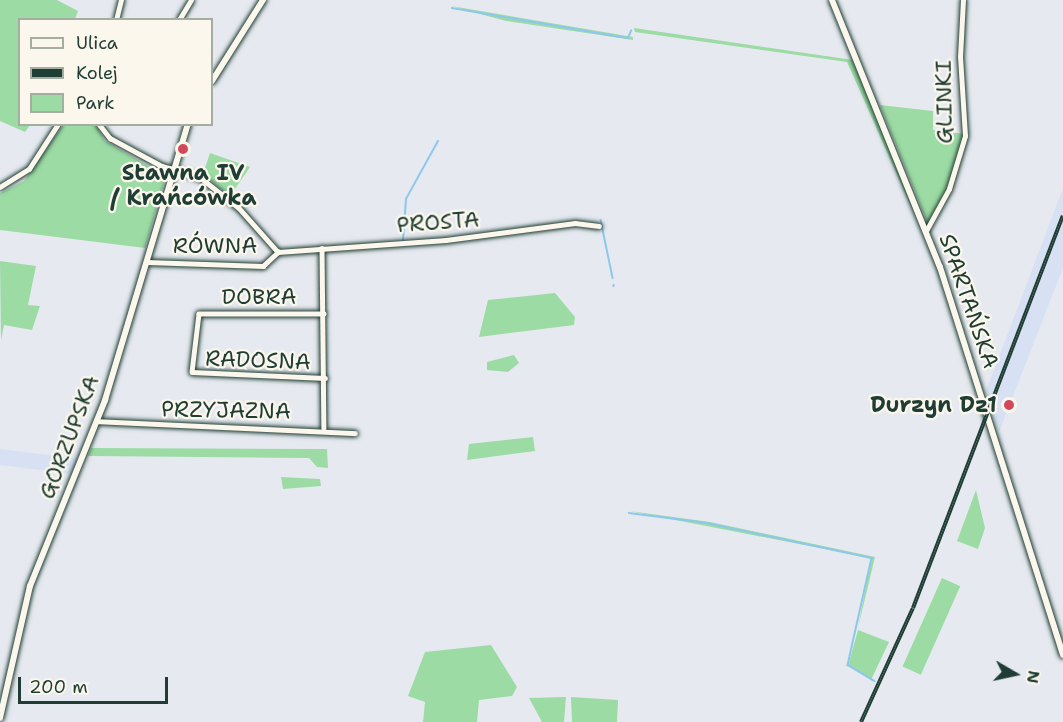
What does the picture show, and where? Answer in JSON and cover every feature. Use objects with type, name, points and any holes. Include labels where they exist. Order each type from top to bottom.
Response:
[{"type":"street","points":[[116,18],[121,0]]},
{"type":"street","points":[[180,18],[191,0]]},
{"type":"street","points":[[213,79],[263,0]]},
{"type":"street","name":"SPARTAŃSKA","points":[[832,0],[926,231],[1063,655]]},
{"type":"street","name":"GLINKI","points":[[926,231],[949,189],[965,136],[960,57],[963,0]]},
{"type":"street","points":[[0,187],[28,169],[57,126]]},
{"type":"street","points":[[101,126],[110,138],[173,170],[201,178],[223,195],[278,252]]},
{"type":"street","name":"GORZUPSKA","points":[[0,718],[30,586],[96,422],[187,126]]},
{"type":"street","name":"PROSTA","points":[[278,252],[575,223],[599,226]]},
{"type":"street","points":[[321,248],[324,314],[324,428]]},
{"type":"street","name":"RÓWNA","points":[[147,262],[263,266],[278,252]]},
{"type":"street","name":"DOBRA","points":[[192,372],[196,318],[324,314]]},
{"type":"street","name":"RADOSNA","points":[[192,372],[325,378]]},
{"type":"street","name":"PRZYJAZNA","points":[[96,422],[324,428],[356,433]]},
{"type":"shaded area","points":[[1063,188],[1063,268],[999,432],[986,391]]},
{"type":"shaded area","points":[[0,449],[76,458],[74,474],[0,465]]},
{"type":"green space","points":[[0,0],[57,0],[78,11],[75,18],[18,18],[18,126],[29,126],[25,132],[0,121]]},
{"type":"green space","points":[[451,6],[633,37],[633,40],[506,21]]},
{"type":"green space","points":[[634,28],[853,60],[919,224],[847,62],[635,32]]},
{"type":"green space","points":[[880,105],[933,111],[933,130],[964,134],[946,193],[928,224]]},
{"type":"green space","points":[[63,126],[97,126],[105,141],[166,176],[145,248],[0,230],[0,193],[24,181]]},
{"type":"green space","points":[[210,153],[250,167],[230,196],[203,174]]},
{"type":"green space","points":[[0,261],[36,266],[28,305],[40,306],[32,330],[4,325],[1,340]]},
{"type":"green space","points":[[555,293],[575,317],[574,325],[479,337],[488,300]]},
{"type":"green space","points":[[514,355],[519,363],[508,372],[487,370],[487,362]]},
{"type":"green space","points":[[533,437],[535,451],[467,460],[469,444]]},
{"type":"green space","points":[[91,448],[327,449],[328,468],[317,467],[309,458],[88,456]]},
{"type":"green space","points":[[281,477],[320,479],[321,486],[283,489]]},
{"type":"green space","points":[[976,490],[985,528],[978,549],[957,541]]},
{"type":"green space","points":[[629,511],[710,522],[875,557],[858,628],[871,558]]},
{"type":"green space","points":[[942,578],[960,586],[921,675],[903,667]]},
{"type":"green space","points":[[858,630],[889,642],[871,680],[848,666]]},
{"type":"green space","points":[[491,645],[517,687],[512,696],[479,700],[477,722],[423,722],[425,702],[408,696],[425,652]]},
{"type":"green space","points":[[566,697],[564,722],[542,722],[529,698]]},
{"type":"green space","points":[[571,697],[618,700],[617,722],[572,722]]},
{"type":"waterway","points":[[452,8],[628,38],[631,31]]},
{"type":"waterway","points":[[403,240],[406,199],[438,141]]},
{"type":"waterway","points":[[601,220],[613,278]]},
{"type":"waterway","points":[[629,513],[707,523],[872,558],[848,665],[875,681]]},
{"type":"railway","points":[[861,722],[913,608],[1063,216]]},
{"type":"place","name":"Stawna IV / Krańcówka","points":[[183,149]]},
{"type":"place","name":"Durzyn Dz1","points":[[1009,405]]}]
